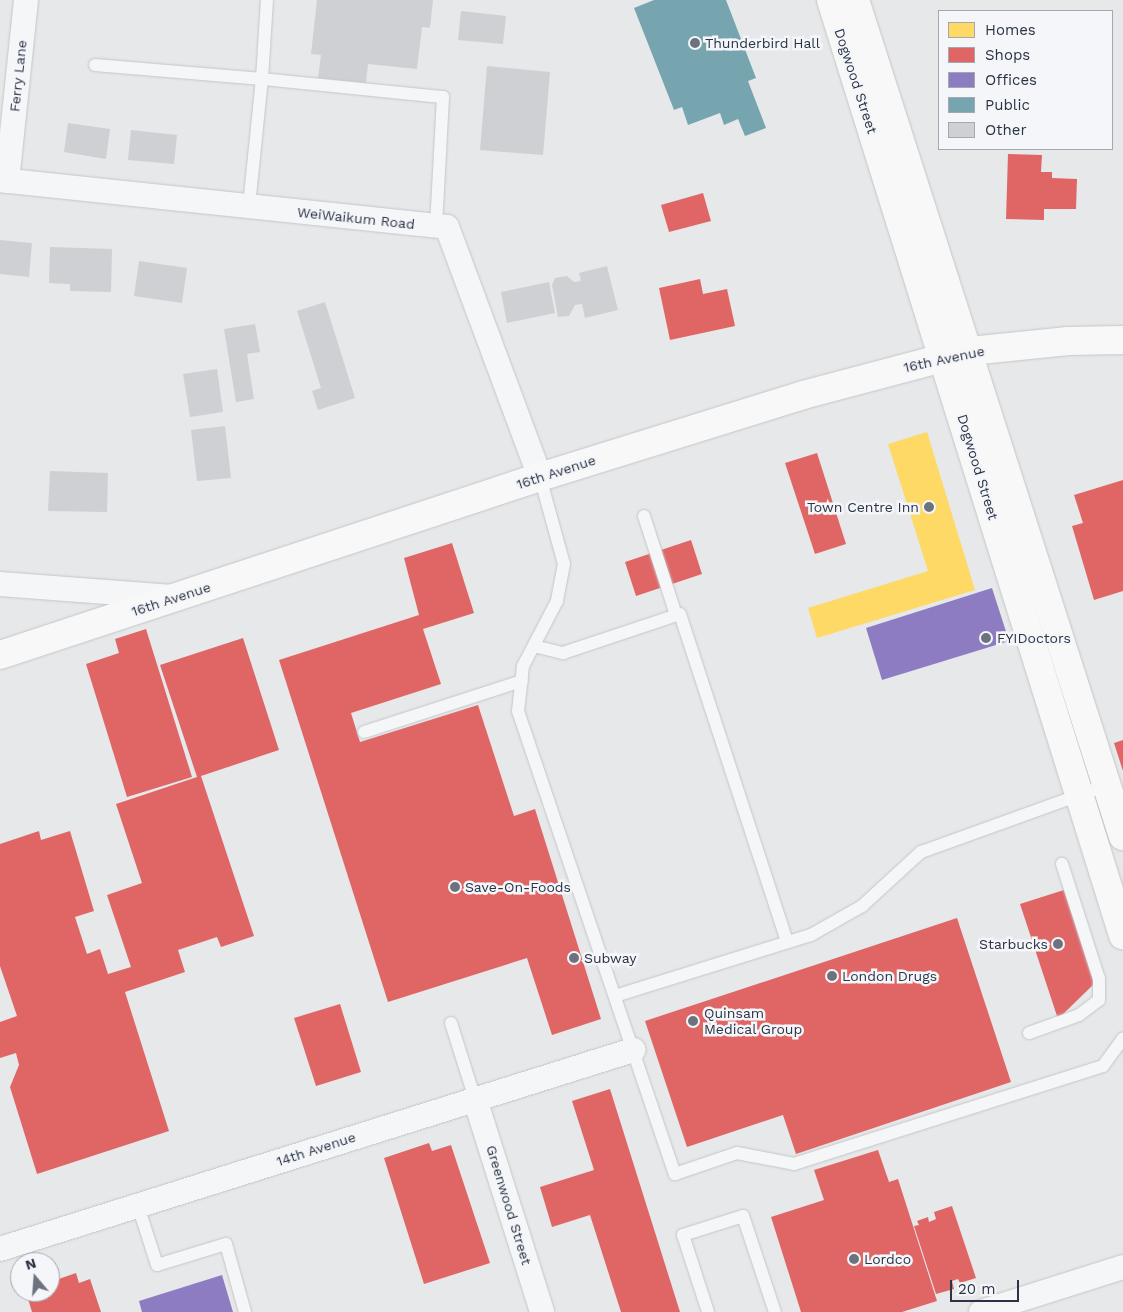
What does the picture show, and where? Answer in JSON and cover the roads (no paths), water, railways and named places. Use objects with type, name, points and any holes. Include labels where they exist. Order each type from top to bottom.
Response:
[{"type":"main road","name":"Dogwood Street","points":[[831,0],[1123,935]]},
{"type":"main road","name":"Dogwood Street","points":[[855,0],[970,351],[1123,836]]},
{"type":"main road","name":"16th Avenue","points":[[0,656],[540,476],[803,395],[970,351],[1068,341],[1123,340]]},
{"type":"street","name":"Ferry Lane","points":[[4,181],[26,0]]},
{"type":"street","name":"WeiWaikum Road","points":[[4,181],[436,226]]},
{"type":"street","points":[[436,226],[447,228],[540,476]]},
{"type":"street","points":[[0,584],[177,597]]},
{"type":"street","name":"14th Avenue","points":[[0,1249],[633,1050]]},
{"type":"street","name":"Greenwood Street","points":[[476,1099],[542,1312]]},
{"type":"street","points":[[981,1312],[1123,1267]]},
{"type":"lane","points":[[249,206],[262,79],[267,0]]},
{"type":"lane","points":[[95,65],[443,97],[436,226]]},
{"type":"lane","points":[[540,476],[564,564],[557,601],[523,666],[518,711],[675,1174],[737,1154],[794,1164],[1103,1066],[1123,1038]]},
{"type":"lane","points":[[644,516],[676,615]]},
{"type":"lane","points":[[534,646],[563,652],[680,614],[787,942]]},
{"type":"lane","points":[[364,732],[522,681]]},
{"type":"lane","points":[[615,996],[810,935],[862,906],[921,852],[1107,785]]},
{"type":"lane","points":[[1029,1033],[1079,1015],[1099,1000],[1099,978],[1062,864]]},
{"type":"lane","points":[[451,1023],[476,1099]]},
{"type":"lane","points":[[138,1206],[157,1265],[226,1244],[245,1312]]},
{"type":"lane","points":[[708,1312],[683,1235],[743,1216],[774,1312]]},
{"type":"place","name":"Thunderbird Hall","points":[[695,43]]},
{"type":"place","name":"Town Centre Inn","points":[[929,507]]},
{"type":"place","name":"FYIDoctors","points":[[986,638]]},
{"type":"place","name":"Save-On-Foods","points":[[455,887]]},
{"type":"place","name":"Starbucks","points":[[1058,944]]},
{"type":"place","name":"Subway","points":[[574,958]]},
{"type":"place","name":"London Drugs","points":[[832,976]]},
{"type":"place","name":"Quinsam Medical Group","points":[[693,1021]]},
{"type":"place","name":"Lordco","points":[[854,1259]]}]
